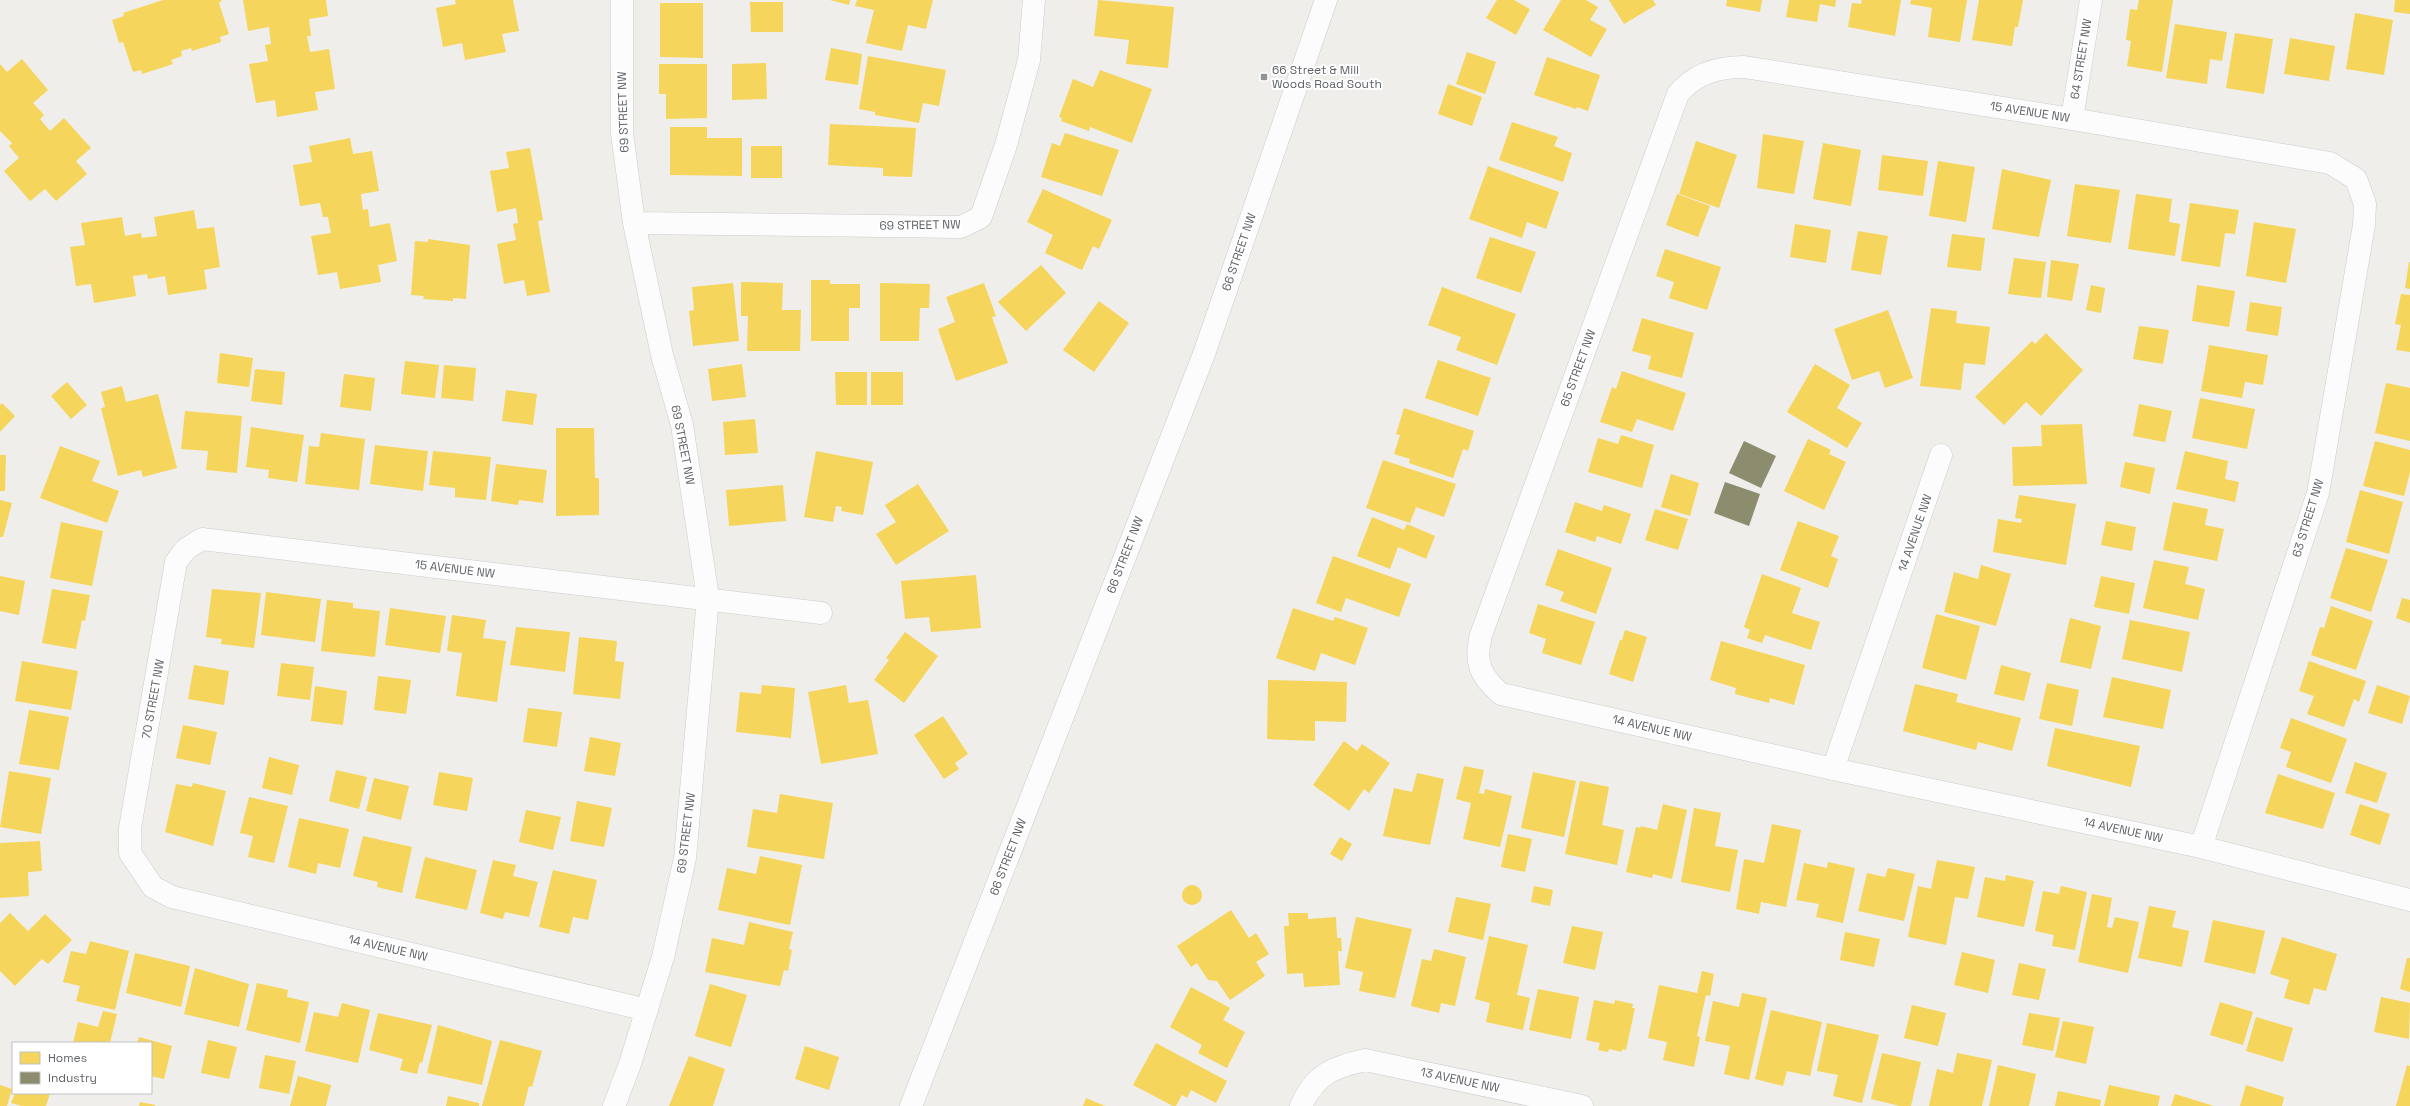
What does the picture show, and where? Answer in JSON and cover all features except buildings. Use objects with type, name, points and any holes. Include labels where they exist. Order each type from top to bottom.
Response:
[{"type":"street","name":"69 STREET NW","points":[[614,1106],[630,1064],[663,957],[685,858],[708,598],[682,425],[662,355],[634,223],[622,133],[622,0]]},
{"type":"street","name":"69 STREET NW","points":[[634,223],[961,226],[981,218],[1006,145],[1029,60],[1034,0]]},
{"type":"street","points":[[1307,56],[1318,0]]},
{"type":"street","name":"66 STREET NW","points":[[912,1106],[1204,354],[1326,0]]},
{"type":"street","name":"64 STREET NW","points":[[2072,119],[2091,0]]},
{"type":"street","name":"15 AVENUE NW","points":[[1701,76],[1722,67],[1744,67],[2072,119],[2330,163],[2356,180]]},
{"type":"street","name":"65 STREET NW","points":[[1482,671],[1476,652],[1481,635],[1678,94],[1688,81],[1701,76]]},
{"type":"street","name":"63 STREET NW","points":[[2201,847],[2318,493],[2364,225],[2365,204],[2356,180]]},
{"type":"street","name":"14 AVENUE NW","points":[[1833,769],[1941,456]]},
{"type":"street","name":"15 AVENUE NW","points":[[202,539],[708,598]]},
{"type":"street","name":"70 STREET NW","points":[[140,868],[130,853],[130,828],[176,562],[186,549],[202,539]]},
{"type":"street","points":[[708,598],[821,613]]},
{"type":"street","name":"14 AVENUE NW","points":[[1482,671],[1486,681],[1500,694],[1833,769],[2201,847],[2410,900]]},
{"type":"street","name":"14 AVENUE NW","points":[[140,868],[153,887],[172,897],[647,1010]]},
{"type":"street","name":"13 AVENUE NW","points":[[1301,1106],[1320,1076],[1339,1066],[1365,1060],[1582,1106]]},
{"type":"place","name":"66 Street & Mill Woods Road South","points":[[1264,77]]}]
